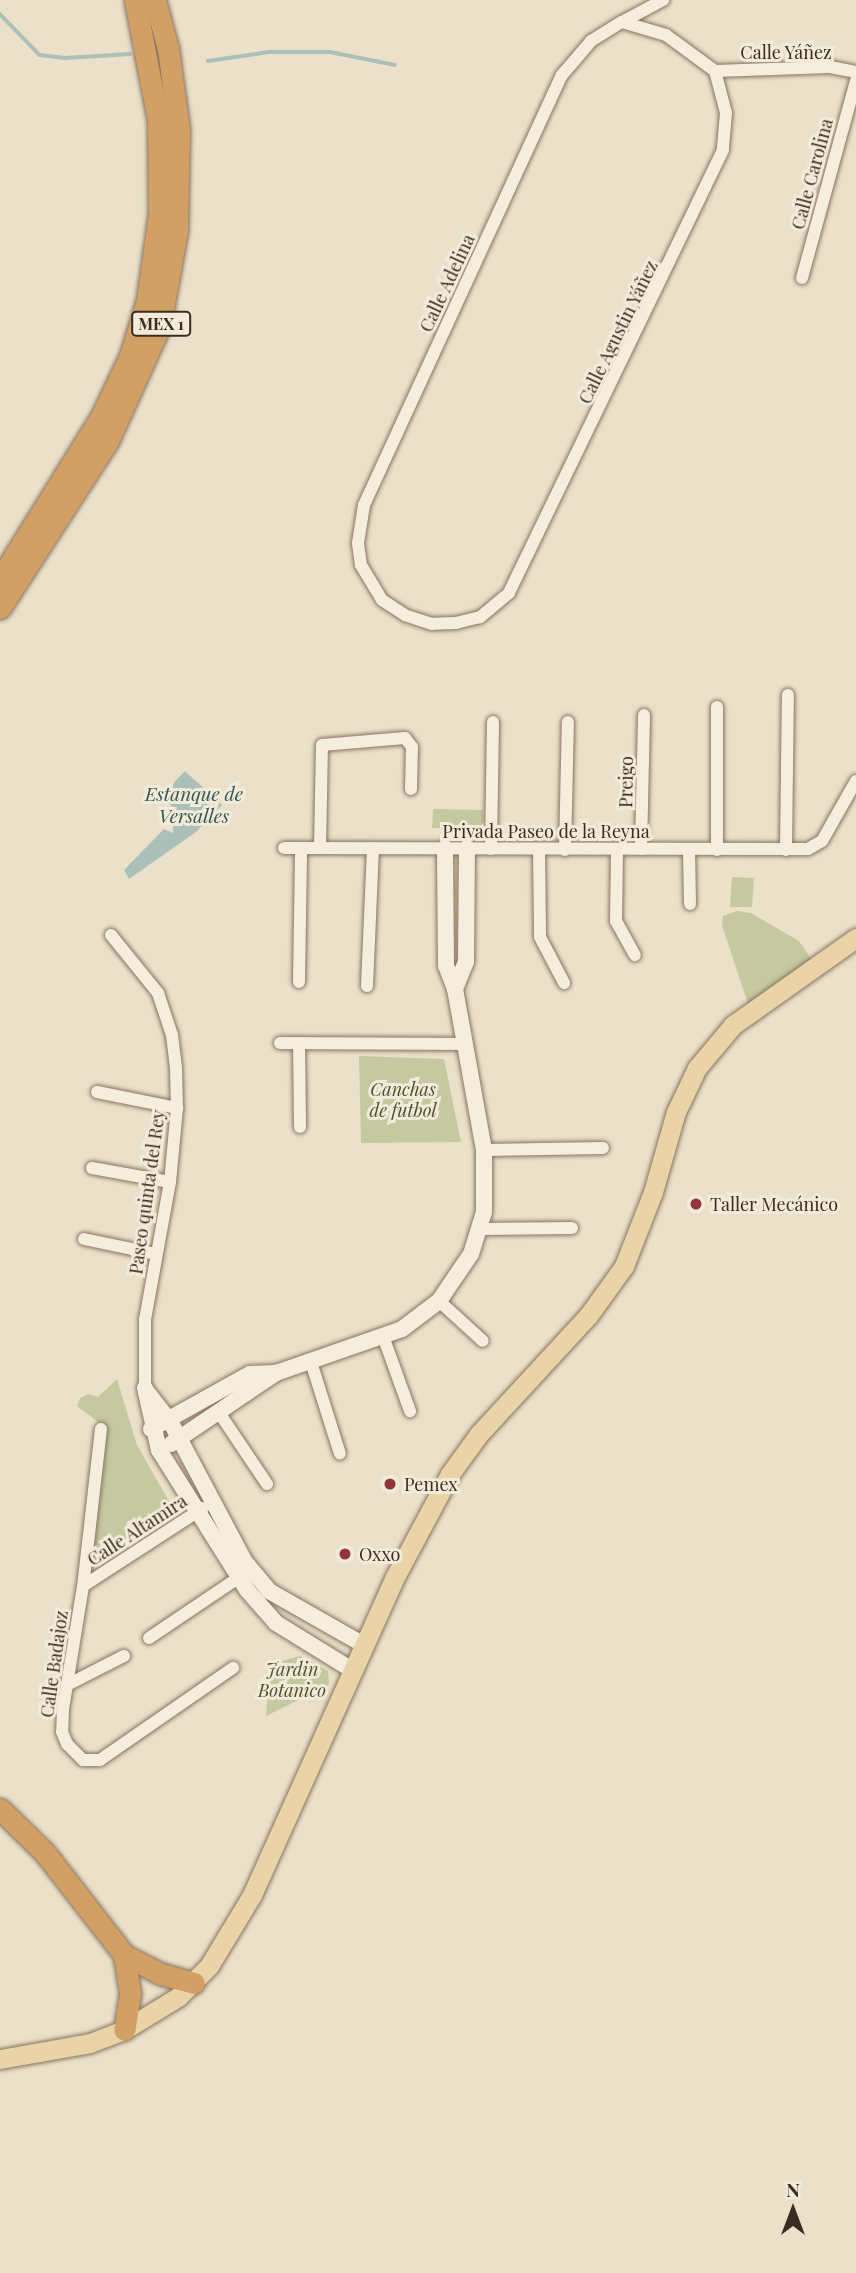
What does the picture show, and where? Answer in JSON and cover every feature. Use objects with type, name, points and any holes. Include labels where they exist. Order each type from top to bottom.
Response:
[{"type":"highway","name":"MEX 1","points":[[0,579],[101,417],[130,356],[147,300],[159,213],[158,131],[155,83],[135,0]]},
{"type":"highway","name":"MEX 1","points":[[0,608],[108,440],[160,326],[175,250],[179,130],[169,50],[155,0]]},
{"type":"highway","points":[[0,1810],[45,1853],[124,1955],[161,1974],[194,1983]]},
{"type":"highway","points":[[124,1955],[130,1994],[124,2030]]},
{"type":"main road","points":[[0,2059],[90,2043],[124,2030],[194,1983],[252,1895],[352,1670],[450,1474],[479,1434],[588,1316],[624,1266],[653,1192],[676,1112],[697,1068],[733,1025],[856,938]]},
{"type":"street","name":"Calle Adelina","points":[[405,615],[382,600],[361,565],[358,543],[365,505],[562,75],[591,41],[663,0]]},
{"type":"street","points":[[622,22],[666,35],[715,71]]},
{"type":"street","name":"Calle Yáñez","points":[[715,71],[830,67],[856,72]]},
{"type":"street","name":"Calle Agustin Yáñez","points":[[405,615],[432,624],[480,617],[509,593],[527,563],[723,150],[726,113],[715,71]]},
{"type":"street","name":"Calle Carolina","points":[[802,278],[856,80]]},
{"type":"street","points":[[786,850],[788,695]]},
{"type":"street","points":[[716,850],[717,707]]},
{"type":"street","name":"Preigo","points":[[641,849],[644,715]]},
{"type":"street","points":[[491,849],[493,722]]},
{"type":"street","points":[[565,850],[568,722]]},
{"type":"street","points":[[320,848],[322,745],[405,738],[412,747],[411,789]]},
{"type":"street","name":"Privada Paseo de la Reyna","points":[[284,848],[808,849],[822,841],[856,781]]},
{"type":"street","points":[[299,982],[301,848]]},
{"type":"street","points":[[367,986],[373,848]]},
{"type":"street","points":[[151,1429],[170,1421],[209,1394],[250,1374],[276,1373],[383,1336],[422,1316],[439,1301],[461,1273],[481,1229],[484,1150],[462,1044],[455,989],[446,966],[445,848]]},
{"type":"street","points":[[455,989],[466,962],[467,848]]},
{"type":"street","points":[[539,850],[540,937],[564,983]]},
{"type":"street","points":[[617,850],[616,921],[635,955]]},
{"type":"street","points":[[689,850],[690,904]]},
{"type":"street","name":"Paseo quinta del Rey","points":[[111,935],[146,974],[166,1012],[177,1108],[170,1182],[156,1254],[142,1356],[145,1388]]},
{"type":"street","points":[[280,1043],[462,1044]]},
{"type":"street","points":[[299,1043],[300,1127]]},
{"type":"street","points":[[97,1092],[177,1108]]},
{"type":"street","points":[[484,1150],[604,1148]]},
{"type":"street","points":[[92,1168],[170,1182]]},
{"type":"street","points":[[481,1229],[572,1228]]},
{"type":"street","points":[[84,1240],[156,1254]]},
{"type":"street","points":[[439,1301],[483,1341]]},
{"type":"street","points":[[383,1336],[410,1411]]},
{"type":"street","points":[[311,1362],[340,1454]]},
{"type":"street","points":[[159,1450],[178,1441],[276,1373]]},
{"type":"street","points":[[145,1388],[170,1421],[178,1441],[245,1562],[270,1591],[364,1645]]},
{"type":"street","points":[[145,1388],[151,1429],[159,1450],[194,1513],[238,1578],[276,1623],[352,1670]]},
{"type":"street","points":[[218,1412],[267,1484]]},
{"type":"street","name":"Calle Badajoz","points":[[101,1429],[83,1586],[62,1732],[76,1756],[91,1761],[107,1756],[233,1668]]},
{"type":"street","name":"Calle Altamira","points":[[83,1586],[211,1503]]},
{"type":"street","points":[[149,1638],[238,1578]]},
{"type":"street","points":[[259,1605],[270,1591]]},
{"type":"street","points":[[67,1685],[124,1656]]},
{"type":"green space","points":[[433,809],[483,810],[483,830],[432,828]]},
{"type":"green space","points":[[732,877],[754,878],[752,907],[730,907]]},
{"type":"green space","points":[[737,911],[751,913],[799,941],[814,963],[748,1004],[722,925],[723,916]]},
{"type":"green space","name":"Canchas de futbol","points":[[359,1056],[444,1059],[461,1142],[361,1143]]},
{"type":"green space","points":[[117,1379],[137,1445],[174,1510],[88,1566],[101,1424],[77,1406],[80,1398],[89,1394],[98,1397]]},
{"type":"green space","name":"Jardin Botanico","points":[[300,1656],[328,1671],[329,1685],[266,1716],[270,1664]]},
{"type":"water","name":"Estanque de Versalles","points":[[185,771],[222,805],[196,832],[129,879],[124,870],[164,829],[173,833],[174,808],[161,796]]},
{"type":"waterway","points":[[0,14],[40,55],[65,58],[130,54]]},
{"type":"waterway","points":[[208,61],[270,52],[330,52],[395,65]]},
{"type":"place","name":"Taller Mecánico","points":[[696,1204]]},
{"type":"place","name":"Pemex","points":[[390,1484]]},
{"type":"place","name":"Oxxo","points":[[345,1554]]}]
